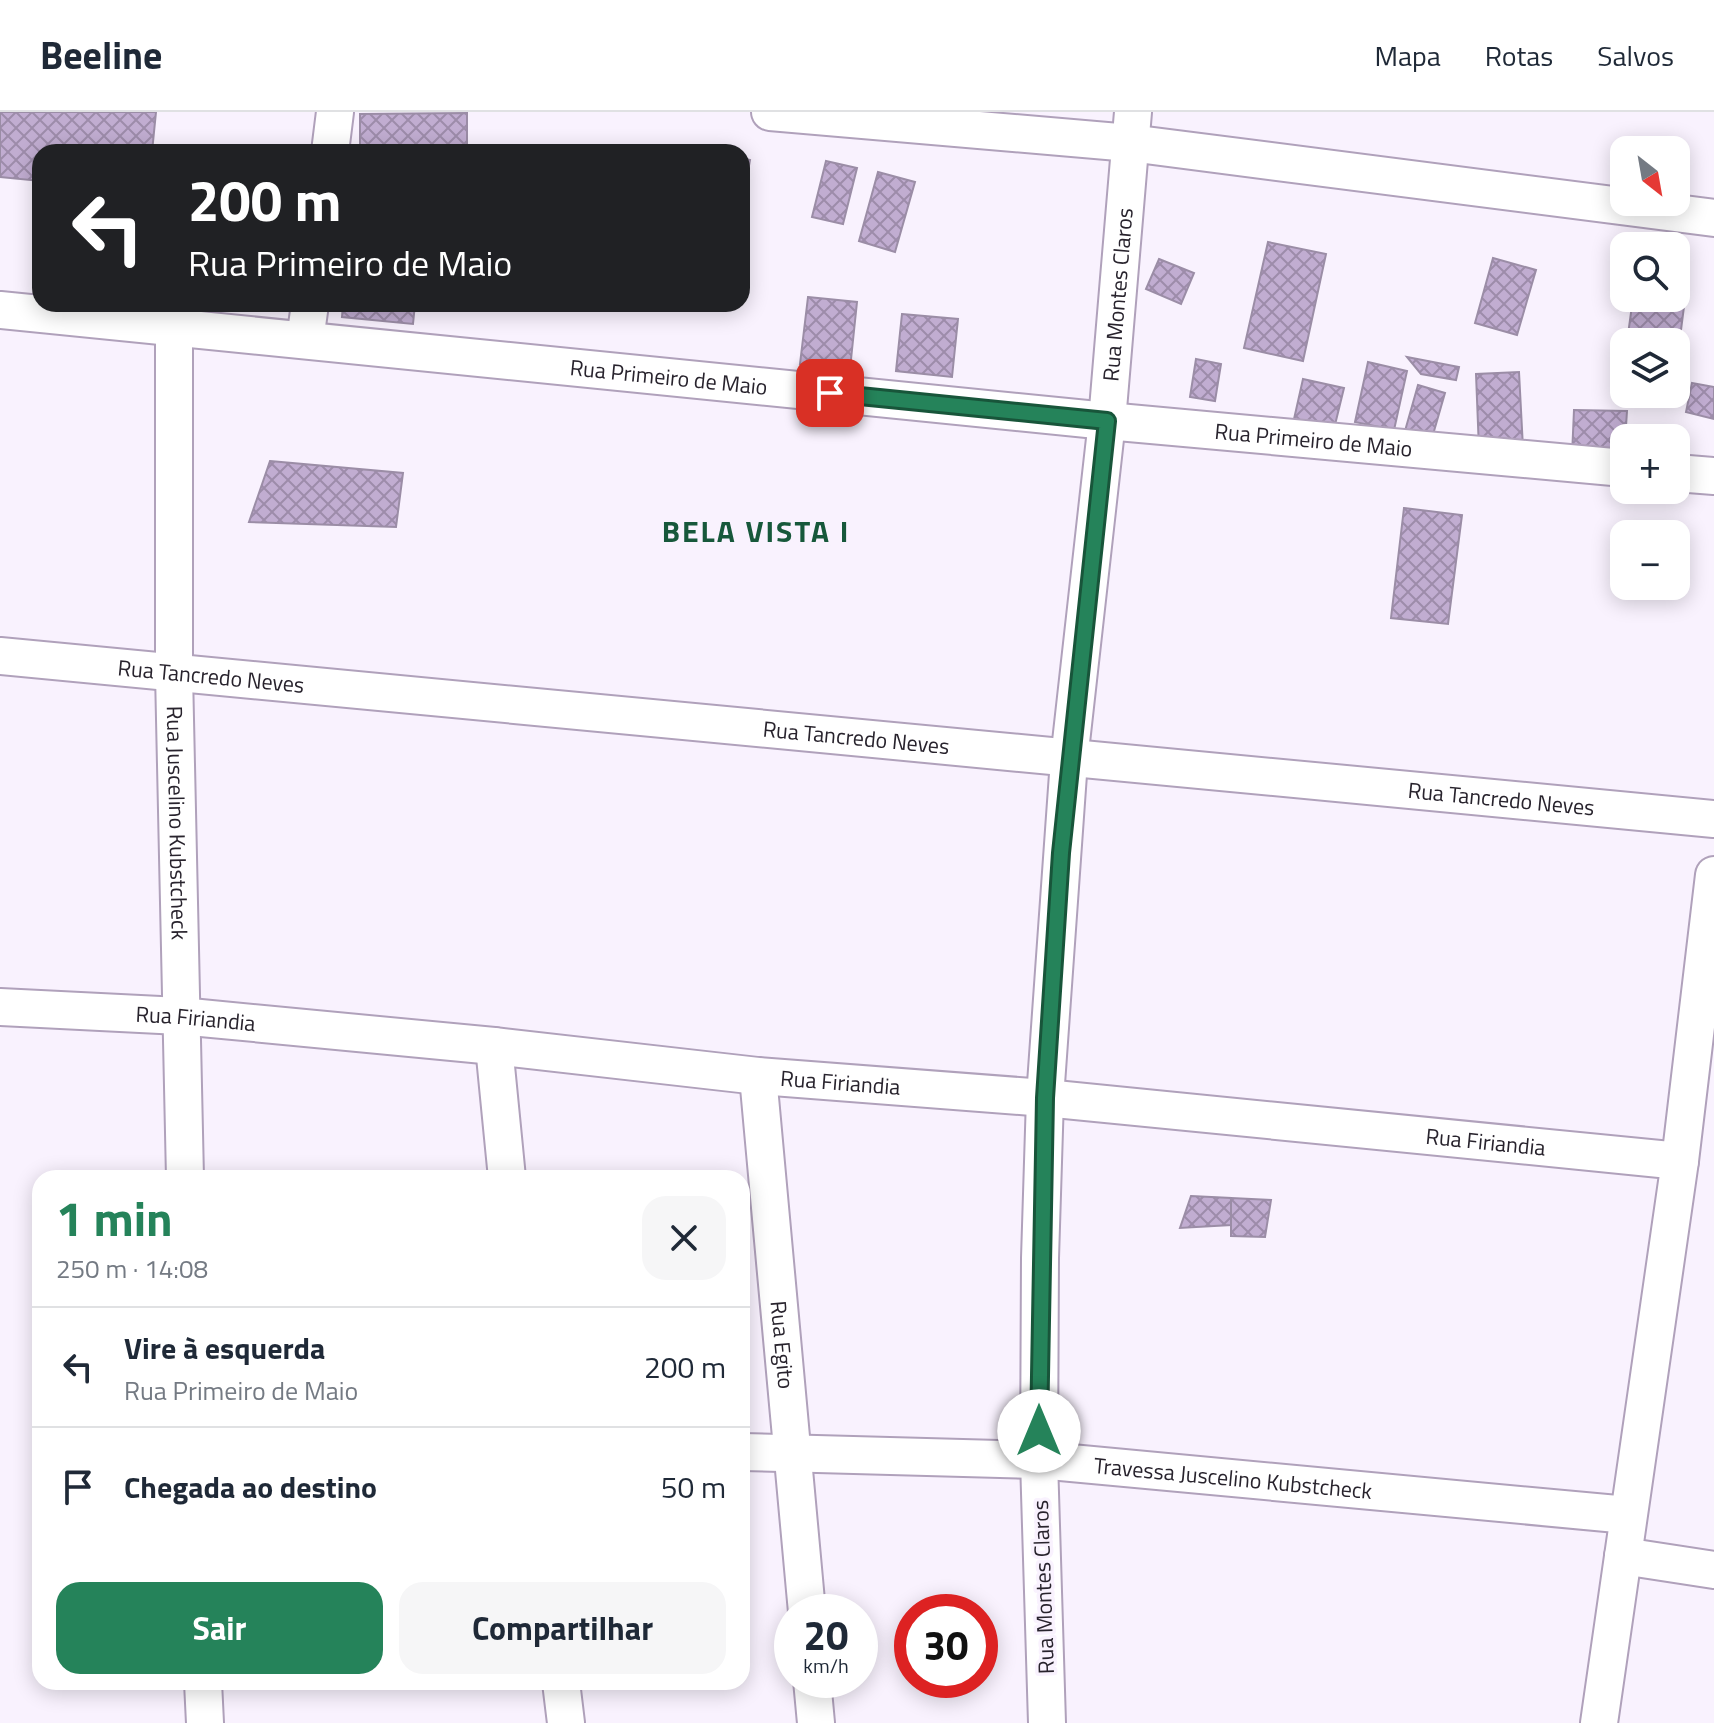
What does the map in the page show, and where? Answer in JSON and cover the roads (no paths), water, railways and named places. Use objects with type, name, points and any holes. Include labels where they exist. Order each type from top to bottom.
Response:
[{"type":"street","points":[[331,144],[335,112]]},
{"type":"street","points":[[770,112],[1131,128],[1714,218]]},
{"type":"street","name":"Rua Montes Claros","points":[[1047,1723],[1039,1460],[1045,1098],[1069,760],[1107,421],[1131,128]]},
{"type":"street","name":"Rua Primeiro de Maio","points":[[0,310],[174,325],[1107,421],[1610,467]]},
{"type":"street","points":[[305,340],[309,312]]},
{"type":"street","name":"Rua Juscelino Kubstcheck","points":[[174,325],[174,673],[185,1170]]},
{"type":"street","points":[[1690,474],[1714,476]]},
{"type":"street","name":"Rua Tancredo Neves","points":[[0,656],[1714,819]]},
{"type":"street","points":[[1599,1723],[1680,1161],[1714,875]]},
{"type":"street","name":"Rua Firiandia","points":[[0,1007],[180,1016],[494,1046],[758,1076],[1045,1098],[1680,1161]]},
{"type":"street","points":[[494,1046],[506,1170]]},
{"type":"street","name":"Rua Egito","points":[[758,1076],[805,1594]]},
{"type":"street","name":"Travessa Juscelino Kubstcheck","points":[[750,1452],[1039,1460],[1628,1515]]},
{"type":"street","points":[[1623,1556],[1714,1570]]},
{"type":"street","points":[[203,1690],[205,1723]]},
{"type":"street","points":[[562,1690],[566,1723]]},
{"type":"street","points":[[814,1698],[816,1723]]},
{"type":"district","name":"BELA VISTA I","points":[[756,532]]}]
